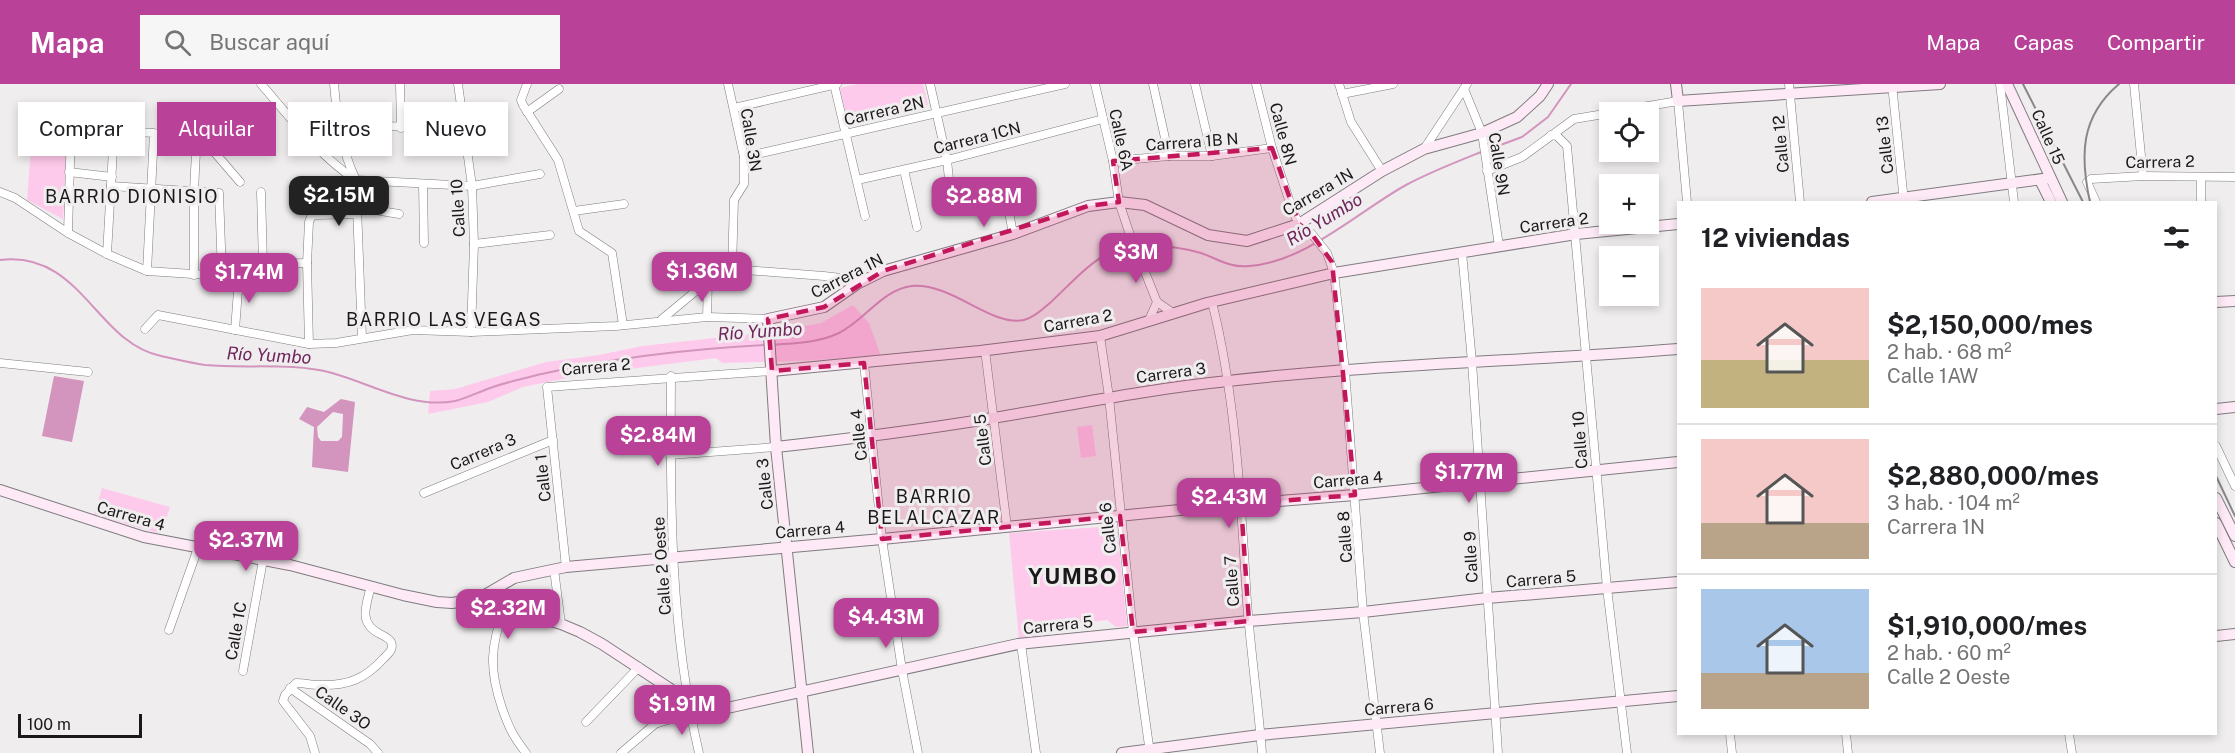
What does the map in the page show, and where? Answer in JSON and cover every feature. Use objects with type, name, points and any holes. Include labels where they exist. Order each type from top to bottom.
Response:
[{"type":"street","points":[[261,84],[322,150],[344,172],[356,180],[472,186],[540,174]]},
{"type":"street","points":[[334,84],[336,102]]},
{"type":"street","points":[[392,128],[401,128],[400,84]]},
{"type":"street","name":"Calle 10","points":[[458,84],[461,102]]},
{"type":"street","points":[[528,84],[521,100],[558,160],[579,231],[612,253],[623,325]]},
{"type":"street","name":"Calle 3N","points":[[728,84],[744,157],[744,184],[734,200],[732,269]]},
{"type":"street","points":[[734,108],[835,84],[865,216]]},
{"type":"street","points":[[930,84],[947,160],[950,189],[1004,184],[1013,234]]},
{"type":"street","name":"Carrera 2N","points":[[744,157],[1065,84]]},
{"type":"street","name":"Calle 6A","points":[[1095,84],[1113,161],[1119,202],[1156,302]]},
{"type":"street","points":[[1153,84],[1169,156]]},
{"type":"street","points":[[1196,84],[1212,156]]},
{"type":"street","name":"Calle 8N","points":[[1256,84],[1272,148],[1299,224]]},
{"type":"street","points":[[1339,84],[1352,122],[1382,171]]},
{"type":"street","points":[[1342,94],[1393,84]]},
{"type":"street","name":"Carrera 1N","points":[[145,329],[158,315],[309,344],[336,343],[413,330],[471,332],[623,325],[707,317],[768,321],[824,307],[857,284],[883,271],[1013,234],[1088,206],[1119,202],[1145,205],[1208,235],[1247,241],[1299,224],[1382,171],[1424,149],[1482,137],[1517,117],[1540,96],[1548,84]]},
{"type":"street","points":[[1676,84],[1687,201]]},
{"type":"street","points":[[1659,104],[1789,89],[1940,84]]},
{"type":"street","points":[[2000,84],[2014,201]]},
{"type":"street","name":"Calle 15","points":[[2007,84],[2045,179],[2051,201]]},
{"type":"street","points":[[2134,84],[2143,176]]},
{"type":"street","name":"Calle 13","points":[[1892,85],[1904,201]]},
{"type":"street","name":"Calle 9N","points":[[1465,87],[1482,137],[1499,246]]},
{"type":"street","name":"Calle 9N","points":[[1424,149],[1465,87]]},
{"type":"street","points":[[527,112],[559,89]]},
{"type":"street","name":"Calle 12","points":[[1789,89],[1800,201]]},
{"type":"street","points":[[1487,167],[1522,157],[1574,119],[1599,115]]},
{"type":"street","name":"Carrera 1CN","points":[[857,180],[947,160],[1103,119]]},
{"type":"street","points":[[194,275],[197,132],[240,182]]},
{"type":"street","points":[[145,133],[154,133],[147,271]]},
{"type":"street","name":"Calle 10","points":[[1551,135],[1557,136],[1567,146],[1607,588],[1627,753]]},
{"type":"street","name":"Carrera 1B N","points":[[1113,161],[1169,156],[1212,156],[1272,148]]},
{"type":"street","points":[[68,232],[70,156]]},
{"type":"street","points":[[107,254],[113,156]]},
{"type":"street","points":[[346,156],[356,180],[362,338]]},
{"type":"street","name":"Calle 10","points":[[468,156],[474,244],[471,332]]},
{"type":"street","points":[[904,170],[917,227]]},
{"type":"street","points":[[69,172],[112,177]]},
{"type":"street","name":"Carrera 2","points":[[2096,201],[2087,182],[2091,179],[2143,176],[2235,177]]},
{"type":"street","points":[[2201,177],[2201,201]]},
{"type":"street","points":[[1904,201],[2045,179]]},
{"type":"street","name":"Calle 15","points":[[2045,179],[2061,201]]},
{"type":"street","points":[[423,184],[424,243]]},
{"type":"street","points":[[111,186],[219,193],[222,274]]},
{"type":"street","points":[[0,192],[15,198],[107,254],[147,271],[194,275],[222,274],[238,277],[263,264],[307,263]]},
{"type":"street","points":[[261,192],[263,264]]},
{"type":"street","points":[[574,211],[624,204]]},
{"type":"street","points":[[309,344],[307,263],[311,217],[357,211],[399,214]]},
{"type":"street","name":"Calle 8","points":[[1299,224],[1311,232],[1327,253],[1334,273],[1345,370],[1363,612],[1380,753]]},
{"type":"street","name":"Carrera 2","points":[[547,387],[864,363],[1100,336],[1212,302],[1334,273],[1576,234],[1677,224]]},
{"type":"street","points":[[474,244],[550,235]]},
{"type":"street","name":"Calle 9","points":[[1462,252],[1472,362],[1498,753]]},
{"type":"street","points":[[661,320],[708,281],[732,269],[832,277],[857,284]]},
{"type":"street","points":[[235,330],[238,277]]},
{"type":"street","points":[[707,317],[708,281]]},
{"type":"street","points":[[2217,302],[2235,301]]},
{"type":"street","points":[[1149,320],[1156,302],[1173,313]]},
{"type":"street","name":"Calle 7","points":[[1212,302],[1222,342],[1227,381],[1262,753]]},
{"type":"street","name":"Calle 3","points":[[768,321],[776,447],[808,753]]},
{"type":"street","name":"Calle 6","points":[[1100,336],[1109,397],[1133,632],[1149,751]]},
{"type":"street","name":"Calle 5","points":[[985,350],[1006,527]]},
{"type":"street","name":"Carrera 3","points":[[670,455],[776,447],[873,436],[993,418],[1109,397],[1227,381],[1345,370],[1677,350]]},
{"type":"street","points":[[0,363],[88,372]]},
{"type":"street","name":"Calle 4","points":[[864,363],[882,539],[902,670],[918,753]]},
{"type":"street","name":"Calle 2 Oeste","points":[[672,376],[670,455],[673,558],[690,713],[699,753]]},
{"type":"street","name":"Calle 1","points":[[547,387],[566,567]]},
{"type":"street","points":[[2217,409],[2235,407]]},
{"type":"street","name":"Carrera 3","points":[[424,493],[553,440]]},
{"type":"street","points":[[2217,448],[2235,486]]},
{"type":"street","name":"Carrera 4","points":[[0,490],[144,537],[290,565],[437,602],[453,603],[478,599],[514,578],[566,567],[1355,495],[1677,462]]},
{"type":"street","points":[[2217,500],[2232,525],[2235,536]]},
{"type":"street","points":[[2217,527],[2235,562]]},
{"type":"street","points":[[169,630],[198,548]]},
{"type":"street","name":"Calle 1C","points":[[243,671],[263,560]]},
{"type":"street","points":[[554,569],[561,624]]},
{"type":"street","name":"Carrera 5","points":[[690,713],[709,712],[1021,644],[1487,598],[1677,582]]},
{"type":"street","points":[[315,753],[310,736],[283,701],[290,688],[296,683],[323,685],[354,682],[366,676],[391,651],[392,645],[389,639],[374,631],[366,620],[365,610],[371,586]]},
{"type":"street","points":[[478,599],[561,624],[602,644],[679,696],[690,713],[655,724],[621,753]]},
{"type":"street","points":[[505,607],[492,652],[492,668],[497,692],[512,736],[526,753]]},
{"type":"street","points":[[2217,636],[2235,634]]},
{"type":"street","points":[[1021,644],[1036,753]]},
{"type":"street","points":[[586,722],[639,667]]},
{"type":"street","name":"Calle 3O","points":[[290,688],[370,744],[378,753]]},
{"type":"street","name":"Carrera 6","points":[[1122,753],[1260,735],[1677,696]]},
{"type":"street","points":[[1730,735],[1732,753]]},
{"type":"street","points":[[1846,735],[1848,753]]},
{"type":"street","points":[[2069,735],[2072,753]]},
{"type":"highlighted area","points":[[1272,148],[1299,224],[1311,233],[1332,262],[1355,495],[1241,504],[1249,621],[1133,632],[1120,516],[882,539],[864,363],[772,371],[768,319],[824,307],[883,271],[1088,206],[1119,202],[1113,161]]},
{"type":"shaded area","points":[[857,84],[923,84],[928,105],[848,124],[840,88]]},
{"type":"shaded area","points":[[30,156],[66,156],[63,219],[27,200]]},
{"type":"shaded area","points":[[853,305],[869,323],[881,356],[722,363],[716,358],[582,375],[523,387],[488,402],[428,414],[430,391],[455,389],[546,362],[599,355],[642,346],[778,331],[821,323]]},
{"type":"shaded area","points":[[54,376],[84,381],[72,442],[42,436]]},
{"type":"shaded area","points":[[341,399],[355,402],[348,472],[312,467],[314,427],[299,419],[307,407],[324,412]],"holes":[[[333,412],[343,414],[342,437],[338,441],[321,441],[317,427]]]},
{"type":"shaded area","points":[[1092,425],[1096,456],[1081,458],[1077,427]]},
{"type":"shaded area","points":[[102,488],[170,507],[161,534],[94,515]]},
{"type":"shaded area","points":[[1117,526],[1127,626],[1116,627],[1107,620],[1047,627],[1039,637],[1019,640],[1009,533]]},
{"type":"waterway","name":"Río Yumbo","points":[[1487,150],[1522,137],[1548,117],[1571,84]]},
{"type":"waterway","name":"Río Yumbo","points":[[1138,246],[1185,249],[1236,266],[1270,263],[1310,246],[1406,185],[1481,152]]},
{"type":"waterway","name":"Río Yumbo","points":[[772,345],[815,341],[839,333],[892,293],[912,286],[942,291],[998,317],[1024,320],[1042,310],[1098,260],[1120,248],[1132,246]]},
{"type":"waterway","name":"Río Yumbo","points":[[0,260],[28,261],[50,269],[69,283],[120,334],[139,348],[161,356],[205,365],[316,370],[423,402],[455,401],[509,382],[622,359],[766,345]]},
{"type":"railway","points":[[2023,84],[2082,201]]},
{"type":"railway","points":[[2090,201],[2084,153],[2086,138],[2097,110],[2119,84]]},
{"type":"railway","points":[[2217,478],[2235,516]]},
{"type":"district","name":"BARRIO DIONISIO","points":[[132,196]]},
{"type":"district","name":"BARRIO LAS VEGAS","points":[[444,319]]},
{"type":"district","name":"BARRIO BELALCAZAR","points":[[934,506]]},
{"type":"district","name":"YUMBO","points":[[1073,576]]}]
